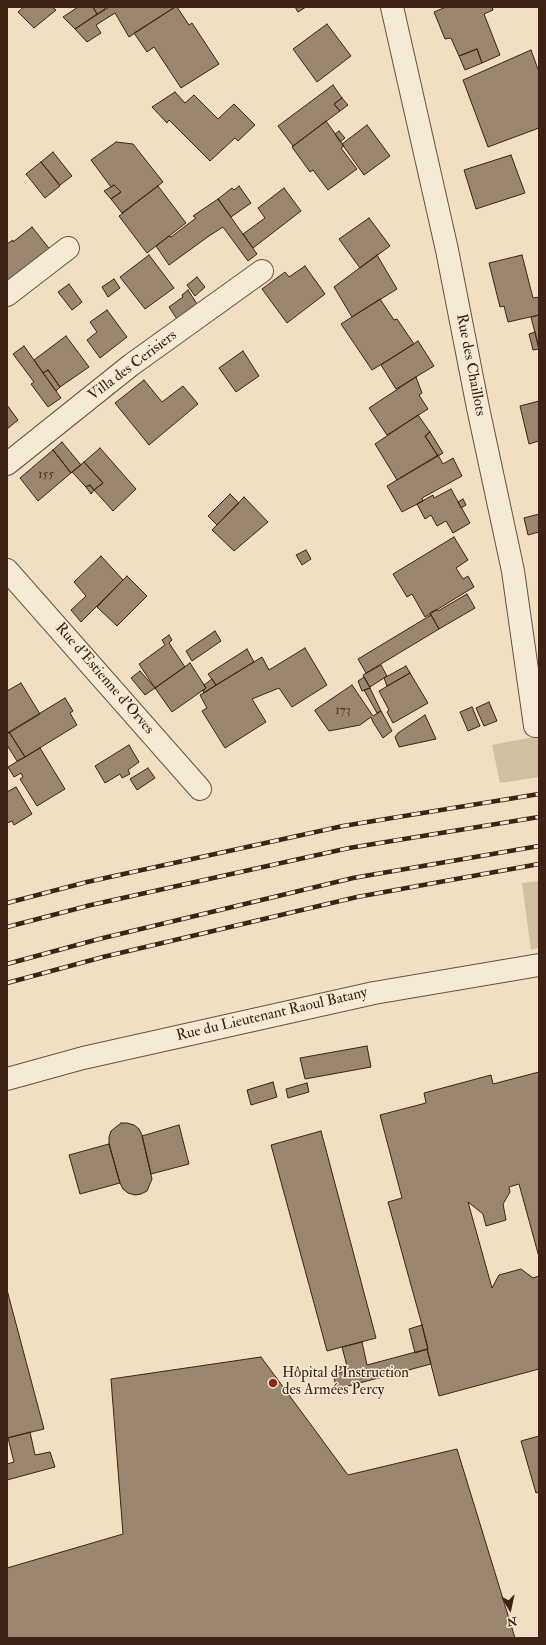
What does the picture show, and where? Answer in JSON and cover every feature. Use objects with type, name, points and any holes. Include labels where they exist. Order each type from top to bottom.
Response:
[{"type":"street","name":"Rue des Chaillots","points":[[392,7],[447,250],[478,408],[513,571],[537,725]]},
{"type":"street","points":[[7,295],[68,248]]},
{"type":"street","name":"Villa des Cerisiers","points":[[7,464],[131,365],[262,271]]},
{"type":"street","name":"Rue d'Estienne d'Orves","points":[[7,570],[200,789]]},
{"type":"street","name":"Rue du Lieutenant Raoul Batany","points":[[7,1079],[83,1058],[374,993],[539,965]]},
{"type":"shaded area","points":[[539,736],[539,777],[500,783],[492,745]]},
{"type":"shaded area","points":[[539,881],[539,948],[531,950],[522,883]]},
{"type":"building","points":[[24,7],[52,7],[56,10],[34,28],[18,12]]},
{"type":"building","points":[[78,7],[93,7],[97,14],[75,29],[63,17]]},
{"type":"building","points":[[93,7],[104,7],[105,9],[97,14]]},
{"type":"building","points":[[109,7],[175,7],[129,37],[115,13],[96,25],[101,33],[87,42],[75,29]]},
{"type":"building","points":[[177,7],[189,25],[192,23],[219,64],[181,88],[154,47],[147,52],[134,33]]},
{"type":"building","points":[[295,7],[306,7],[298,12]]},
{"type":"building","points":[[446,7],[492,7],[493,10],[484,14],[500,55],[482,63],[477,49],[459,56],[451,38],[445,39],[434,12]]},
{"type":"building","points":[[327,24],[351,56],[317,82],[293,49]]},
{"type":"building","points":[[477,49],[482,63],[465,70],[459,56]]},
{"type":"building","points":[[531,50],[539,72],[539,128],[488,147],[463,80]]},
{"type":"building","points":[[333,85],[342,98],[334,104],[340,111],[293,146],[278,126]]},
{"type":"building","points":[[175,92],[185,103],[194,95],[218,119],[234,104],[255,125],[238,141],[235,138],[210,161],[169,120],[167,123],[152,107]]},
{"type":"building","points":[[342,98],[348,105],[340,111],[334,104]]},
{"type":"building","points":[[326,121],[344,146],[341,148],[357,169],[328,190],[313,170],[310,172],[292,147]]},
{"type":"building","points":[[367,125],[390,156],[364,175],[342,144]]},
{"type":"building","points":[[339,131],[345,138],[340,142],[335,134]]},
{"type":"building","points":[[116,142],[133,144],[163,182],[122,213],[111,199],[121,192],[114,185],[111,187],[91,160]]},
{"type":"building","points":[[53,152],[72,176],[60,185],[41,162]]},
{"type":"building","points":[[511,155],[525,193],[476,209],[464,170]]},
{"type":"building","points":[[41,162],[60,186],[45,198],[26,174]]},
{"type":"building","points":[[114,185],[121,192],[111,199],[104,191]]},
{"type":"building","points":[[158,186],[186,223],[147,253],[119,216]]},
{"type":"building","points":[[239,186],[251,203],[231,217],[218,199],[232,188],[234,190]]},
{"type":"building","points":[[284,188],[301,211],[253,248],[243,234],[265,218],[258,208]]},
{"type":"building","points":[[218,199],[257,254],[248,261],[223,227],[169,265],[156,246],[169,236],[171,237],[196,218],[193,216]]},
{"type":"building","points":[[369,218],[390,246],[360,268],[339,239]]},
{"type":"building","points":[[32,227],[52,252],[7,287],[7,244],[13,240],[13,242]]},
{"type":"building","points":[[149,255],[174,288],[145,309],[120,277]]},
{"type":"building","points":[[377,255],[397,289],[352,317],[334,287]]},
{"type":"building","points":[[522,255],[533,298],[539,297],[539,315],[508,322],[504,306],[500,307],[489,263]]},
{"type":"building","points":[[305,266],[325,294],[287,323],[262,289],[285,272],[289,277]]},
{"type":"building","points":[[197,277],[205,287],[195,296],[187,285]]},
{"type":"building","points":[[114,279],[120,288],[108,297],[102,287]]},
{"type":"building","points":[[69,284],[82,302],[72,310],[58,292]]},
{"type":"building","points":[[188,290],[197,304],[177,319],[169,307],[183,297],[182,295]]},
{"type":"building","points":[[380,299],[394,320],[397,319],[414,344],[372,370],[341,324]]},
{"type":"building","points":[[107,310],[127,337],[100,358],[87,340],[97,332],[90,322]]},
{"type":"building","points":[[539,315],[539,349],[531,317]]},
{"type":"building","points":[[535,332],[539,349],[533,350],[529,334]]},
{"type":"building","points":[[66,336],[89,367],[60,387],[48,370],[43,373],[34,360]]},
{"type":"building","points":[[418,341],[434,366],[396,389],[381,365]]},
{"type":"building","points":[[24,346],[61,398],[48,407],[31,384],[34,382],[13,354]]},
{"type":"building","points":[[243,351],[259,376],[236,392],[219,368]]},
{"type":"building","points":[[48,370],[60,387],[56,391],[43,373]]},
{"type":"building","points":[[416,377],[422,393],[419,395],[428,409],[387,435],[369,408]]},
{"type":"building","points":[[144,380],[162,402],[183,386],[198,404],[149,445],[115,403]]},
{"type":"building","points":[[539,401],[539,441],[529,444],[520,406]]},
{"type":"building","points":[[7,405],[18,420],[7,429]]},
{"type":"building","points":[[418,415],[430,432],[425,436],[438,456],[397,480],[375,444]]},
{"type":"building","points":[[430,432],[443,453],[438,456],[425,436]]},
{"type":"building","points":[[62,442],[81,465],[71,473],[53,450]]},
{"type":"building","points":[[100,448],[136,489],[113,511],[94,490],[103,483],[84,462]]},
{"type":"building","points":[[53,450],[71,473],[38,501],[20,478]]},
{"type":"building","points":[[438,455],[443,464],[453,458],[462,476],[422,498],[423,501],[402,512],[387,486]]},
{"type":"building","points":[[84,462],[103,483],[94,490],[90,485],[86,487],[72,472]]},
{"type":"building","points":[[90,485],[94,490],[91,494],[86,487]]},
{"type":"building","points":[[451,489],[470,523],[453,533],[446,521],[437,526],[431,515],[425,519],[417,504],[433,495],[434,498]]},
{"type":"building","points":[[230,494],[239,503],[217,525],[208,516]]},
{"type":"building","points":[[244,497],[268,522],[234,551],[212,530]]},
{"type":"building","points":[[463,499],[466,505],[461,508],[458,502]]},
{"type":"building","points":[[539,514],[539,532],[528,535],[524,518]]},
{"type":"building","points":[[454,537],[468,560],[456,568],[463,579],[468,576],[474,587],[425,617],[412,594],[407,597],[393,574]]},
{"type":"building","points":[[306,550],[311,559],[302,565],[296,555]]},
{"type":"building","points":[[101,556],[123,580],[81,622],[71,610],[86,596],[74,582]]},
{"type":"building","points":[[127,576],[147,596],[117,626],[97,607]]},
{"type":"building","points":[[467,594],[475,608],[439,629],[430,613],[437,609],[438,611]]},
{"type":"building","points":[[431,615],[439,629],[366,673],[358,659]]},
{"type":"building","points":[[215,631],[221,641],[192,661],[186,651]]},
{"type":"building","points":[[169,635],[172,640],[169,643],[185,667],[155,688],[139,664],[165,645],[162,640]]},
{"type":"building","points":[[305,648],[327,685],[292,707],[279,688],[252,699],[266,722],[225,748],[202,711],[207,708],[200,695],[262,657],[269,670]]},
{"type":"building","points":[[247,649],[254,662],[216,685],[208,674]]},
{"type":"building","points":[[190,663],[206,688],[172,712],[155,688]]},
{"type":"building","points":[[381,665],[387,676],[370,687],[363,675]]},
{"type":"building","points":[[406,666],[410,673],[387,686],[384,678]]},
{"type":"building","points":[[140,671],[155,688],[145,695],[131,678]]},
{"type":"building","points":[[410,673],[428,703],[393,723],[387,712],[389,710],[379,691]]},
{"type":"building","points":[[364,677],[370,688],[362,691],[358,681]]},
{"type":"building","points":[[212,679],[216,685],[204,693],[203,691],[206,688],[204,685]]},
{"type":"building","points":[[21,683],[40,714],[7,734],[7,691]]},
{"type":"building","points":[[352,685],[373,716],[381,711],[392,731],[383,738],[371,717],[360,725],[329,731],[315,711]]},
{"type":"building","points":[[370,688],[381,711],[377,713],[364,690]]},
{"type":"building","points":[[65,698],[73,711],[70,713],[77,725],[25,757],[9,732]]},
{"type":"building","points":[[489,702],[497,721],[484,726],[476,708]]},
{"type":"building","points":[[472,707],[480,726],[468,731],[460,712]]},
{"type":"building","points":[[425,715],[436,739],[399,747],[395,737],[398,733]]},
{"type":"building","points":[[9,732],[25,757],[17,761],[7,745],[7,734]]},
{"type":"building","points":[[129,745],[139,762],[128,770],[130,774],[122,778],[120,774],[105,783],[95,766]]},
{"type":"building","points":[[40,748],[65,789],[37,806],[20,779],[23,777],[21,773],[14,777],[8,767]]},
{"type":"building","points":[[148,768],[155,778],[137,790],[130,779]]},
{"type":"building","points":[[16,787],[32,814],[14,825],[12,821],[7,823],[7,792]]},
{"type":"building","points":[[367,1046],[371,1067],[305,1079],[300,1058]]},
{"type":"building","points":[[539,1072],[539,1257],[519,1184],[509,1187],[510,1192],[503,1204],[506,1220],[486,1226],[483,1214],[468,1202],[492,1288],[499,1275],[521,1269],[533,1278],[539,1276],[539,1369],[439,1396],[422,1325],[388,1202],[402,1198],[380,1115],[426,1103],[424,1093],[491,1075],[493,1084]]},
{"type":"building","points":[[273,1082],[277,1097],[251,1105],[247,1090]]},
{"type":"building","points":[[307,1083],[309,1092],[288,1098],[286,1089]]},
{"type":"building","points":[[121,1123],[134,1125],[139,1129],[142,1135],[152,1179],[147,1191],[141,1194],[135,1195],[128,1193],[123,1189],[109,1144],[111,1131]]},
{"type":"building","points":[[179,1125],[189,1164],[151,1174],[142,1136]]},
{"type":"building","points":[[321,1131],[376,1338],[327,1351],[271,1145]]},
{"type":"building","points":[[109,1144],[120,1183],[80,1194],[69,1155]]},
{"type":"building","points":[[7,1290],[44,1429],[7,1438]]},
{"type":"building","points":[[422,1325],[428,1349],[415,1353],[409,1329]]},
{"type":"building","points":[[362,1342],[367,1365],[427,1349],[431,1364],[337,1389],[333,1375],[348,1370],[342,1347]]},
{"type":"building","points":[[261,1357],[348,1475],[457,1449],[515,1638],[7,1638],[7,1568],[123,1534],[111,1379]]},
{"type":"building","points":[[30,1432],[35,1455],[50,1452],[55,1467],[7,1480],[7,1464],[14,1462],[8,1438]]},
{"type":"building","points":[[539,1436],[539,1492],[536,1493],[521,1441]]},
{"type":"railway","points":[[7,903],[87,882],[343,826],[539,794]]},
{"type":"railway","points":[[7,927],[91,905],[349,848],[539,817]]},
{"type":"railway","points":[[7,964],[99,939],[353,878],[539,846]]},
{"type":"railway","points":[[7,983],[103,957],[357,897],[539,864]]},
{"type":"place","name":"Hôpital d'Instruction des Armées Percy","points":[[273,1383]]}]
